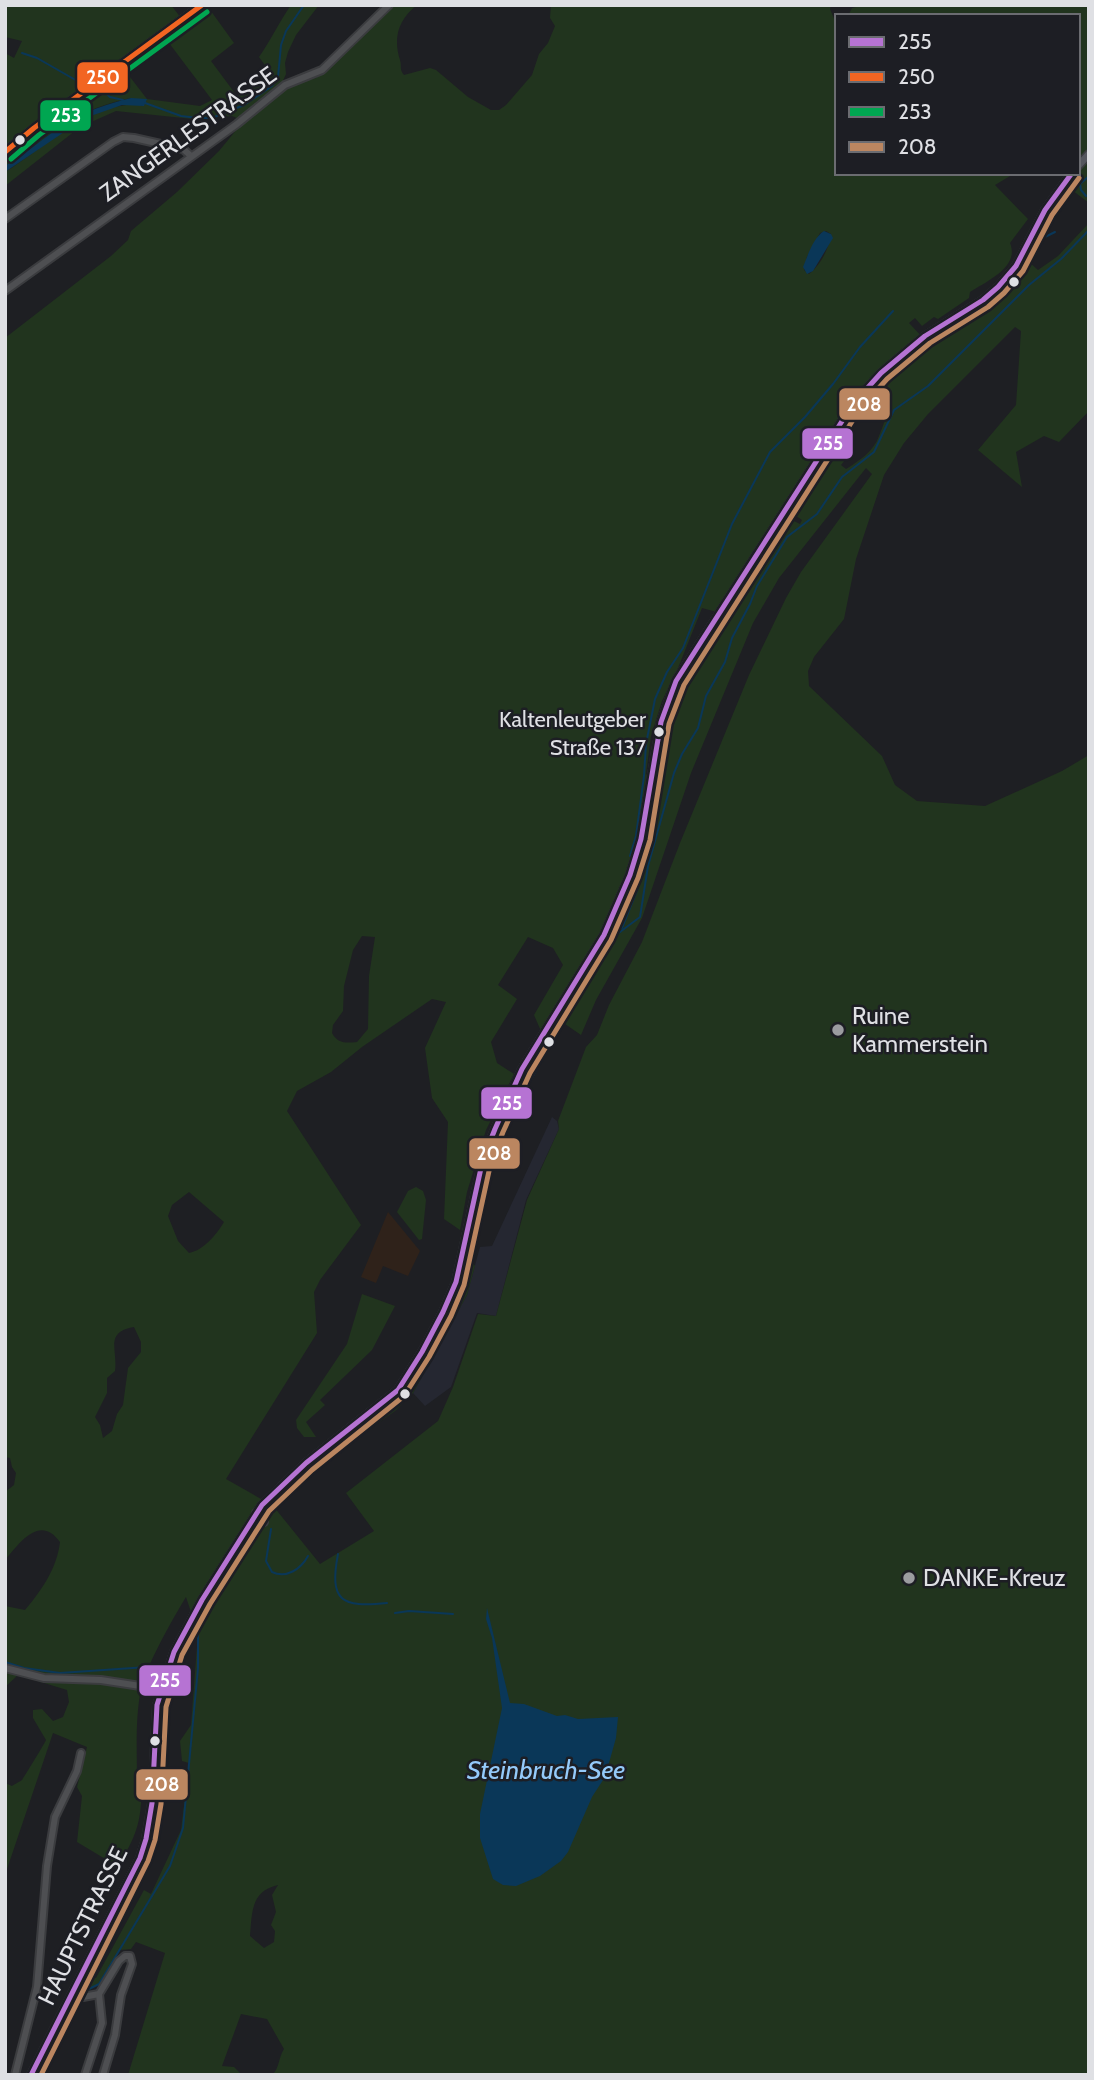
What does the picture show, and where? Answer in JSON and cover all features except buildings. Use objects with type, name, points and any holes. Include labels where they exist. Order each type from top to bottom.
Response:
[{"type":"main road","points":[[5,152],[202,5]]},
{"type":"main road","name":"HAUPTSTRASSE","points":[[31,2075],[77,1994],[131,1880],[146,1839],[152,1803],[155,1717],[160,1689],[193,1614],[260,1517],[274,1492],[398,1390],[443,1311],[456,1282],[483,1159],[495,1129],[522,1069],[604,934],[630,875],[648,808],[660,722],[671,692],[685,666],[853,404],[881,373],[925,336],[983,300],[998,287],[1023,253],[1045,210],[1071,175]]},
{"type":"street","name":"ZANGERLESTRASSE","points":[[5,291],[268,102],[285,85],[322,70],[389,5]]},
{"type":"street","points":[[5,219],[123,137],[183,149],[191,156]]},
{"type":"street","points":[[5,1668],[44,1678],[101,1680],[160,1689]]},
{"type":"street","points":[[15,2075],[37,1987],[47,1866],[55,1817],[77,1770],[81,1753]]},
{"type":"street","points":[[85,2075],[103,2023],[99,1994],[119,1961],[130,1956],[132,1964],[121,1995],[115,2035],[103,2075]]},
{"type":"street","points":[[77,1994],[99,1994]]},
{"type":"shaded area","points":[[552,1117],[557,1121],[559,1129],[526,1200],[496,1316],[477,1313],[451,1387],[425,1406],[413,1393],[467,1295],[480,1247],[492,1246]]},
{"type":"shaded area","points":[[388,1212],[420,1251],[408,1276],[383,1266],[376,1283],[361,1277]]},
{"type":"green space","points":[[5,5],[171,5],[181,18],[120,64],[147,99],[200,106],[212,100],[166,39],[208,7],[234,43],[211,61],[237,96],[257,85],[267,68],[259,57],[291,5],[319,5],[296,35],[288,52],[286,74],[281,85],[239,119],[232,116],[193,119],[116,111],[80,127],[5,186],[5,172],[70,127],[106,109],[144,105],[131,98],[88,111],[64,124],[5,166],[5,53],[14,58],[22,41],[5,37]]},
{"type":"green space","points":[[393,5],[417,5],[401,23],[397,37],[404,75],[430,68],[436,70],[468,97],[491,110],[499,110],[532,75],[539,54],[548,43],[555,26],[550,18],[551,5],[831,5],[835,21],[835,175],[1012,175],[995,185],[1028,219],[1010,243],[1010,259],[1000,272],[970,292],[969,298],[938,319],[934,317],[922,326],[915,318],[909,323],[924,339],[1006,282],[1024,261],[1028,261],[1038,270],[1058,256],[1089,223],[1089,411],[1059,442],[1044,436],[1016,452],[1022,487],[978,450],[1016,405],[1021,331],[1015,327],[928,414],[904,443],[884,475],[856,559],[844,619],[814,657],[808,671],[809,686],[882,756],[895,785],[917,801],[985,806],[1062,771],[1089,755],[1089,2075],[272,2075],[284,2049],[267,2019],[241,2014],[222,2066],[234,2067],[242,2075],[128,2075],[165,1953],[136,1942],[131,1949],[120,1950],[101,1983],[83,1994],[77,1992],[85,1977],[96,1978],[144,1890],[151,1894],[181,1830],[189,1763],[182,1761],[180,1741],[191,1725],[198,1633],[186,1597],[154,1655],[141,1689],[137,1781],[142,1782],[141,1806],[135,1833],[120,1863],[112,1863],[77,1842],[82,1796],[77,1787],[87,1747],[53,1733],[5,1875],[5,1783],[12,1786],[22,1780],[46,1740],[33,1718],[33,1710],[42,1709],[53,1721],[63,1717],[69,1702],[67,1690],[18,1675],[5,1687],[5,1606],[25,1610],[48,1578],[56,1561],[60,1542],[45,1530],[38,1531],[24,1539],[5,1560],[5,1492],[14,1485],[16,1473],[10,1458],[5,1457],[5,338],[111,256],[128,240],[131,231],[177,192],[219,151],[242,123],[288,86],[316,78]],"holes":[[[826,231],[831,234],[826,250],[821,261],[809,274],[804,270],[807,257],[820,233]],[[865,389],[890,409],[877,441],[866,455],[846,469],[841,465],[845,460],[829,450],[789,511],[802,520],[800,524],[794,521],[782,534],[777,532],[691,665],[673,698],[657,776],[646,774],[651,736],[662,701],[702,608],[717,612]],[[866,468],[872,474],[801,572],[786,598],[749,675],[642,942],[609,1005],[597,1035],[586,1047],[558,1121],[559,1129],[527,1200],[496,1316],[478,1314],[453,1387],[438,1421],[346,1493],[374,1531],[320,1564],[274,1507],[309,1473],[395,1411],[413,1393],[467,1295],[475,1266],[473,1263],[466,1263],[454,1305],[415,1379],[402,1397],[297,1477],[270,1504],[226,1479],[317,1333],[314,1292],[361,1225],[287,1111],[297,1091],[331,1072],[362,1047],[432,999],[446,1002],[425,1048],[432,1098],[448,1122],[444,1219],[460,1230],[467,1192],[486,1130],[514,1074],[497,1063],[491,1042],[517,999],[498,985],[528,937],[553,948],[563,965],[534,1015],[541,1031],[552,1015],[581,1035],[596,1000],[642,918],[691,773],[753,623],[779,578]],[[362,936],[375,937],[369,976],[368,1029],[357,1042],[346,1042],[340,1041],[332,1033],[333,1025],[343,1011],[344,986],[353,950]],[[189,1192],[224,1222],[205,1245],[189,1253],[178,1241],[168,1216],[172,1205]],[[134,1327],[141,1342],[141,1352],[128,1368],[123,1405],[112,1431],[103,1438],[95,1417],[107,1393],[107,1378],[115,1371],[114,1343],[119,1333]],[[278,1885],[272,1895],[276,1912],[271,1925],[275,1931],[274,1942],[264,1948],[250,1936],[251,1919],[258,1897]]]},
{"type":"green space","points":[[865,5],[1089,5],[1089,203],[1068,187],[1072,180],[1066,175],[1080,175],[1080,14],[849,14],[852,8]]},
{"type":"green space","points":[[416,1187],[423,1191],[426,1200],[422,1239],[419,1240],[397,1212],[408,1191]]},
{"type":"green space","points":[[362,1294],[395,1306],[372,1350],[320,1400],[325,1405],[306,1422],[316,1437],[304,1437],[297,1428],[296,1420],[347,1344]]},
{"type":"water","points":[[131,98],[147,99],[144,106],[122,105],[85,118],[5,172],[5,166],[72,119],[96,108]]},
{"type":"water","points":[[824,231],[833,238],[813,271],[807,274],[803,267],[814,242]]},
{"type":"water","name":"Steinbruch-See","points":[[487,1608],[510,1703],[524,1704],[557,1716],[565,1715],[578,1719],[618,1717],[616,1738],[605,1777],[592,1797],[568,1852],[561,1861],[540,1876],[516,1886],[503,1885],[493,1879],[480,1838],[480,1814],[502,1708],[492,1638],[486,1619]]},
{"type":"waterway","points":[[145,103],[181,116],[198,118],[212,118],[244,105],[272,86],[278,77],[281,45],[286,31],[304,5]]},
{"type":"waterway","points":[[22,53],[37,58],[79,82],[93,81]]},
{"type":"waterway","points":[[100,88],[110,97],[123,100]]},
{"type":"waterway","points":[[1086,196],[1080,184],[1089,176]]},
{"type":"waterway","points":[[264,1517],[286,1492],[317,1465],[394,1409],[413,1385],[457,1304],[482,1220],[490,1164],[505,1127],[612,938],[640,917],[648,866],[674,773],[698,728],[706,696],[725,662],[732,638],[757,586],[787,537],[817,514],[842,477],[874,452],[894,410],[928,386],[1029,285],[1061,259],[1089,230]]},
{"type":"waterway","points":[[1035,242],[1055,232]]},
{"type":"waterway","points":[[630,856],[636,836],[646,744],[655,699],[667,672],[683,648],[732,524],[770,452],[805,417],[860,347],[893,311]]},
{"type":"waterway","points":[[622,928],[638,888]]},
{"type":"waterway","points":[[81,1993],[99,1984],[170,1866],[183,1828],[198,1668],[198,1630],[230,1569],[261,1521]]},
{"type":"waterway","points":[[271,1529],[266,1561],[272,1572],[293,1572],[308,1556]]},
{"type":"waterway","points":[[338,1554],[335,1582],[342,1598],[359,1604],[387,1603]]},
{"type":"waterway","points":[[395,1613],[409,1611],[453,1614]]},
{"type":"waterway","points":[[5,1662],[24,1668],[60,1673],[162,1666]]},
{"type":"waterway","points":[[39,2075],[78,1998]]},
{"type":"transit line","name":"250","points":[[5,152],[202,5]]},
{"type":"transit line","name":"253","points":[[11,159],[39,135],[207,12]]},
{"type":"transit line","name":"255","points":[[31,2075],[140,1858],[152,1803],[157,1705],[174,1652],[202,1600],[262,1505],[306,1463],[398,1390],[443,1312],[456,1282],[483,1159],[495,1129],[522,1069],[604,935],[630,875],[641,839],[661,722],[676,681],[853,404],[881,373],[925,336],[983,300],[998,287],[1016,266],[1045,210],[1071,175]]},
{"type":"transit line","name":"208","points":[[41,2075],[148,1861],[155,1840],[161,1804],[166,1707],[182,1655],[210,1604],[269,1511],[312,1470],[404,1396],[451,1316],[464,1285],[491,1162],[503,1132],[530,1073],[611,940],[638,878],[650,840],[669,724],[684,685],[860,409],[887,379],[930,343],[988,307],[1004,293],[1023,271],[1052,215],[1079,178]]},
{"type":"place","name":"Kaltenleutgeber Straße 137","points":[[659,732]]},
{"type":"place","name":"Ruine Kammerstein","points":[[838,1030]]},
{"type":"place","name":"DANKE-Kreuz","points":[[909,1578]]}]
